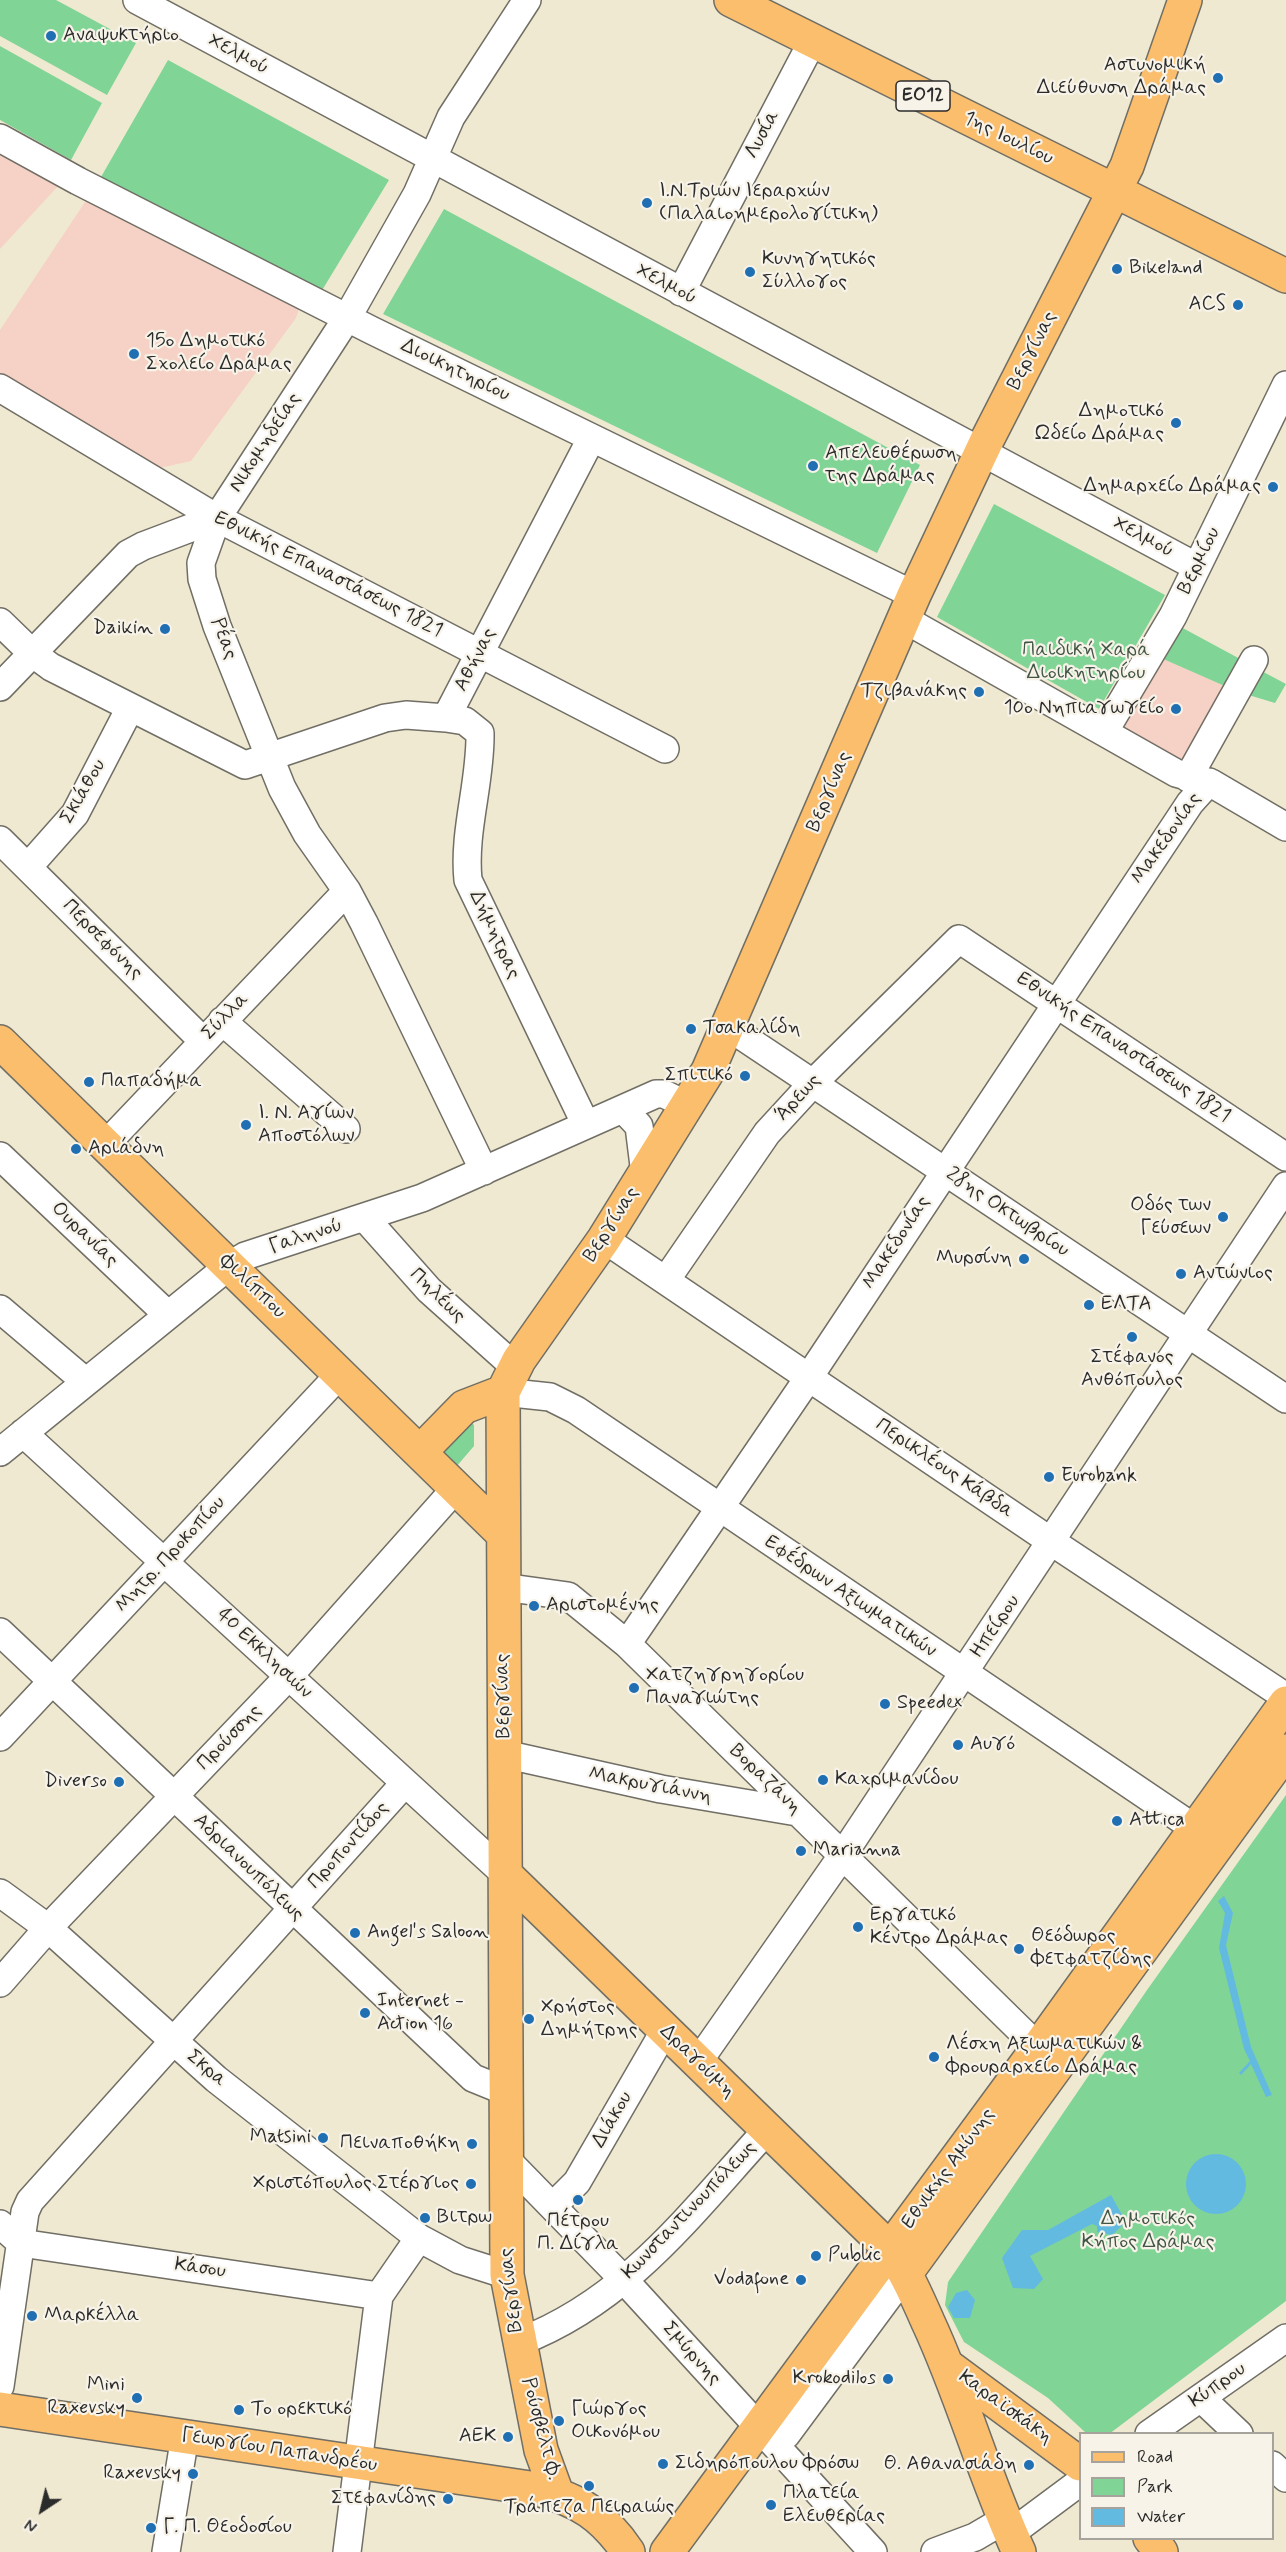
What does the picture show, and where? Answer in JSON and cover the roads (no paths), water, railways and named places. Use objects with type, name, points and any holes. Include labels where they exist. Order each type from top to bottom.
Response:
[{"type":"main road","name":"1ης Ιουλίου","points":[[731,0],[1286,276]]},
{"type":"main road","name":"Βεργίνας","points":[[519,2342],[507,2275],[505,2158],[502,1533],[509,1380],[604,1239],[689,1106],[708,1071],[909,607],[981,453],[1115,191],[1136,145],[1185,0]]},
{"type":"main road","name":"Φιλίππου","points":[[0,1042],[341,1373],[502,1533]]},
{"type":"main road","points":[[420,1452],[464,1407],[509,1380]]},
{"type":"main road","name":"Εθνικής Αμύνης","points":[[666,2552],[758,2428],[898,2261],[1048,2057],[1207,1836],[1286,1703]]},
{"type":"main road","name":"Εθνικής Αμύνης","points":[[1207,1836],[1286,1751]]},
{"type":"main road","name":"Δραγούμη","points":[[505,1874],[898,2261]]},
{"type":"main road","name":"Καραϊσκάκη","points":[[898,2261],[949,2367],[1079,2463]]},
{"type":"main road","name":"Ρούσβελτ Φ.","points":[[519,2342],[541,2450],[557,2494],[592,2512],[607,2525],[628,2552]]},
{"type":"main road","points":[[949,2367],[1011,2535]]},
{"type":"main road","name":"Γεωργίου Παπανδρέου","points":[[0,2409],[359,2464],[522,2486],[557,2494]]},
{"type":"main road","points":[[1152,2540],[1161,2552]]},
{"type":"street","name":"Χελμού","points":[[136,0],[1197,567]]},
{"type":"street","name":"Νικομηδείας","points":[[217,518],[347,318],[417,194],[457,108],[527,0]]},
{"type":"street","name":"Λυσία","points":[[681,292],[812,42]]},
{"type":"street","name":"Διοικητηρίου","points":[[0,138],[78,181],[591,439],[909,607],[1104,732],[1286,827]]},
{"type":"street","name":"Βερμίου","points":[[1104,732],[1173,616],[1286,386]]},
{"type":"street","name":"Εθνικής Επαναστάσεως 1821","points":[[0,388],[217,518],[664,749]]},
{"type":"street","name":"Αθήνας","points":[[446,718],[591,439]]},
{"type":"street","points":[[0,687],[128,554],[217,518]]},
{"type":"street","name":"Ρέας","points":[[217,518],[201,563],[202,579],[217,626],[269,758]]},
{"type":"street","points":[[0,622],[32,653],[51,667],[245,765],[385,718],[406,715],[446,718]]},
{"type":"street","name":"Μακεδονίας","points":[[627,1644],[809,1377],[1055,1002],[1190,802],[1254,660]]},
{"type":"street","name":"Σκιάθου","points":[[28,867],[75,814],[130,708]]},
{"type":"street","name":"Δήμητρας","points":[[446,718],[465,721],[480,732],[480,752],[469,844],[468,880],[586,1125]]},
{"type":"street","points":[[269,758],[307,834],[347,891],[484,1171]]},
{"type":"street","name":"Περσεφόνης","points":[[0,840],[203,1041]]},
{"type":"street","name":"Σύλλα","points":[[106,1144],[347,891]]},
{"type":"street","name":"Εθνικής Επαναστάσεως 1821","points":[[959,939],[1286,1157]]},
{"type":"street","name":"Άρεως","points":[[666,1280],[757,1146],[813,1083],[959,939]]},
{"type":"street","points":[[222,1022],[346,1129]]},
{"type":"street","name":"28ης Οκτωβρίου","points":[[727,1026],[1286,1400]]},
{"type":"street","name":"Γαληνού","points":[[0,1452],[230,1265],[246,1256],[422,1198],[656,1094],[664,1094],[689,1106]]},
{"type":"street","points":[[623,1109],[639,1126],[645,1174]]},
{"type":"street","name":"Ουρανίας","points":[[0,1156],[168,1315]]},
{"type":"street","name":"Ηπείρου","points":[[698,2062],[842,1856],[1286,1186]]},
{"type":"street","name":"Πηλέως","points":[[364,1218],[509,1380]]},
{"type":"street","name":"Περικλέους Κάβδα","points":[[604,1239],[1286,1697]]},
{"type":"street","points":[[0,1309],[86,1382]]},
{"type":"street","name":"Μητρ. Προκοπίου","points":[[0,1737],[341,1373]]},
{"type":"street","name":"Εφέδρων Αξιωματικών","points":[[509,1380],[564,1403],[1207,1836]]},
{"type":"street","name":"40 Εκκλησιών","points":[[23,1433],[505,1874]]},
{"type":"street","name":"Προύσσης","points":[[0,1983],[48,1928],[288,1677],[456,1488]]},
{"type":"street","name":"Βοραζάνη","points":[[502,1587],[568,1596],[627,1644],[1048,2057]]},
{"type":"street","name":"Αδριανουπόλεως","points":[[0,1632],[292,1910],[473,2078],[505,2091]]},
{"type":"street","name":"Μακρυγιάννη","points":[[504,1754],[661,1789],[797,1812]]},
{"type":"street","name":"Προποντίδος","points":[[174,2043],[404,1784]]},
{"type":"street","name":"Σκρα","points":[[0,1893],[48,1928],[216,2079],[419,2238],[460,2260],[507,2275]]},
{"type":"street","name":"Διάκου","points":[[554,2205],[577,2182],[665,2030]]},
{"type":"street","points":[[0,2386],[25,2212],[30,2201],[174,2043]]},
{"type":"street","name":"Κωνσταντινουπόλεως","points":[[519,2342],[551,2330],[582,2313],[625,2281],[657,2252],[767,2130]]},
{"type":"street","name":"Σμύρνης","points":[[505,2158],[554,2205],[625,2281],[873,2552]]},
{"type":"street","points":[[0,2224],[21,2243]]},
{"type":"street","points":[[347,2552],[379,2296],[419,2238]]},
{"type":"street","name":"Κάσου","points":[[21,2243],[379,2296]]},
{"type":"street","name":"Κύπρου","points":[[1150,2432],[1286,2338]]},
{"type":"street","points":[[1201,2398],[1238,2432]]},
{"type":"street","points":[[166,2552],[185,2436]]},
{"type":"street","points":[[1274,2467],[1286,2478]]},
{"type":"street","points":[[935,2552],[1011,2535],[1079,2483]]},
{"type":"water","points":[[1224,1896],[1233,1913],[1226,1945],[1251,2047],[1272,2095],[1266,2097],[1251,2064],[1241,2075],[1239,2073],[1250,2061],[1244,2049],[1219,1948],[1225,1913],[1218,1901]]},
{"type":"water","points":[[1216,2154],[1237,2163],[1246,2184],[1237,2205],[1216,2214],[1195,2205],[1186,2184],[1195,2163]]},
{"type":"water","name":"Δημοτικός Κήπος Δράμας","points":[[1111,2195],[1126,2222],[1112,2235],[1097,2232],[1097,2226],[1092,2224],[1030,2256],[1043,2279],[1034,2289],[1013,2288],[1002,2258],[1022,2230],[1048,2230]]},
{"type":"water","points":[[967,2290],[975,2300],[970,2318],[954,2318],[948,2307],[956,2293]]},
{"type":"place","name":"Αναψυκτήριο","points":[[51,36]]},
{"type":"place","name":"Αστυνομική Διεύθυνση Δράμας","points":[[1218,78]]},
{"type":"place","name":"Ι.Ν.Τριών Ιεραρχών (Παλαιοημερολογίτικη)","points":[[647,203]]},
{"type":"place","name":"Bikeland","points":[[1117,269]]},
{"type":"place","name":"Κυνηγητικός Σύλλογος","points":[[750,272]]},
{"type":"place","name":"ACS","points":[[1238,305]]},
{"type":"place","name":"15ο Δημοτικό Σχολείο Δράμας","points":[[134,354]]},
{"type":"place","name":"Δημοτικό Ωδείο Δράμας","points":[[1176,423]]},
{"type":"place","name":"Απελευθέρωση της Δράμας","points":[[813,466]]},
{"type":"place","name":"Δημαρχείο Δράμας","points":[[1273,487]]},
{"type":"place","name":"Daikin","points":[[165,629]]},
{"type":"place","name":"Τζιβανάκης","points":[[979,692]]},
{"type":"place","name":"10ο Νηπιαγωγείο","points":[[1176,709]]},
{"type":"place","name":"Τσακαλίδη","points":[[691,1029]]},
{"type":"place","name":"Σπιτικό","points":[[745,1076]]},
{"type":"place","name":"Παπαδήμα","points":[[89,1082]]},
{"type":"place","name":"Ι. Ν. Αγίων Αποστόλων","points":[[246,1125]]},
{"type":"place","name":"Αριάδνη","points":[[76,1149]]},
{"type":"place","name":"Οδός των Γεύσεων","points":[[1223,1217]]},
{"type":"place","name":"Μυρσίνη","points":[[1024,1259]]},
{"type":"place","name":"Αντώνιος","points":[[1181,1274]]},
{"type":"place","name":"ΕΛΤΑ","points":[[1089,1305]]},
{"type":"place","name":"Στέφανος Ανθόπουλος","points":[[1132,1337]]},
{"type":"place","name":"Eurobank","points":[[1049,1477]]},
{"type":"place","name":"Αριστομένης","points":[[534,1606]]},
{"type":"place","name":"Χατζηγρηγορίου Παναγιώτης","points":[[634,1688]]},
{"type":"place","name":"Speedex","points":[[885,1704]]},
{"type":"place","name":"Αυγό","points":[[958,1745]]},
{"type":"place","name":"Καχριμανίδου","points":[[823,1780]]},
{"type":"place","name":"Diverso","points":[[119,1782]]},
{"type":"place","name":"Attica","points":[[1117,1821]]},
{"type":"place","name":"Marianna","points":[[801,1851]]},
{"type":"place","name":"Εργατικό Κέντρο Δράμας","points":[[858,1927]]},
{"type":"place","name":"Angel's Saloon","points":[[355,1933]]},
{"type":"place","name":"Θεόδωρος Φετφατζίδης","points":[[1019,1949]]},
{"type":"place","name":"Internet - Action 16","points":[[365,2013]]},
{"type":"place","name":"Χρήστος Δημήτρης","points":[[529,2019]]},
{"type":"place","name":"Λέσχη Αξιωματικών & Φρουραρχείο Δράμας","points":[[934,2057]]},
{"type":"place","name":"Matsini","points":[[323,2138]]},
{"type":"place","name":"Πειναποθήκη","points":[[472,2144]]},
{"type":"place","name":"Χριστόπουλος Στέργιος","points":[[471,2184]]},
{"type":"place","name":"Πέτρου Π. Δίγλα","points":[[578,2200]]},
{"type":"place","name":"Βιτρω","points":[[425,2218]]},
{"type":"place","name":"Public","points":[[816,2256]]},
{"type":"place","name":"Vodafone","points":[[801,2280]]},
{"type":"place","name":"Μαρκέλλα","points":[[32,2316]]},
{"type":"place","name":"Krokodilos","points":[[888,2379]]},
{"type":"place","name":"Mini Raxevsky","points":[[137,2398]]},
{"type":"place","name":"Το ορεκτικό","points":[[239,2410]]},
{"type":"place","name":"Γιώργος Οικονόμου","points":[[559,2421]]},
{"type":"place","name":"ΑΕΚ","points":[[508,2437]]},
{"type":"place","name":"Σιδηρόπουλου Φρόσω","points":[[663,2464]]},
{"type":"place","name":"Θ. Αθανασιάδη","points":[[1029,2465]]},
{"type":"place","name":"Raxevsky","points":[[193,2474]]},
{"type":"place","name":"Τράπεζα Πειραιώς","points":[[589,2486]]},
{"type":"place","name":"Στεφανίδης","points":[[448,2499]]},
{"type":"place","name":"Πλατεία Ελευθερίας","points":[[771,2505]]},
{"type":"place","name":"Γ. Π. Θεοδοσίου","points":[[151,2528]]},
{"type":"park label","name":"Παιδική Χαρά Διοικητηρίου","points":[[1086,662]]}]
